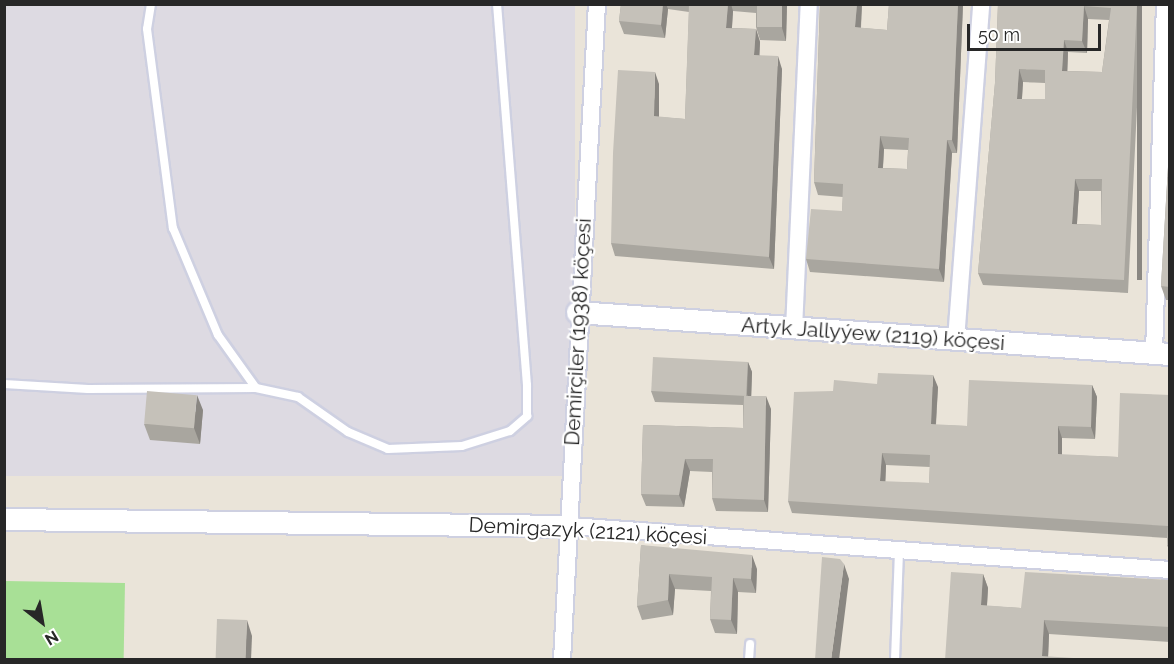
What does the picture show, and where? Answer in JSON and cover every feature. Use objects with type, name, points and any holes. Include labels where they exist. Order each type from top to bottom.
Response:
[{"type":"street","name":"Demirçiler (1938) köçesi","points":[[562,660],[571,526],[577,312],[597,4]]},
{"type":"street","points":[[794,329],[809,4]]},
{"type":"street","points":[[956,340],[981,4]]},
{"type":"street","points":[[1162,354],[1165,4]]},
{"type":"street","name":"Artyk Jallyýew (2119) köçesi","points":[[577,312],[1162,354]]},
{"type":"street","name":"Demirgazyk (2121) köçesi","points":[[4,519],[571,526],[899,552],[1170,570]]},
{"type":"lane","points":[[151,4],[147,29],[173,228],[218,335],[255,388]]},
{"type":"lane","points":[[4,384],[88,389],[255,388],[298,397],[348,432],[388,449],[492,440],[527,416],[497,4]]},
{"type":"lane","points":[[895,660],[899,552]]},
{"type":"lane","points":[[749,660],[750,644]]},
{"type":"shaded area","points":[[5,5],[575,5],[575,476],[5,476]]},
{"type":"green space","points":[[5,581],[125,583],[124,660],[4,659]]},
{"type":"building","points":[[621,4],[663,4],[661,25],[619,21]]},
{"type":"building","points":[[689,4],[728,4],[726,28],[756,29],[754,55],[778,56],[769,257],[611,243],[618,70],[655,72],[654,116],[685,119]]},
{"type":"building","points":[[757,4],[782,4],[782,27],[757,27]]},
{"type":"building","points":[[820,4],[857,4],[855,27],[887,30],[889,4],[958,4],[952,140],[947,140],[939,269],[806,259],[811,209],[842,211],[843,184],[814,182]],"holes":[[[880,136],[909,138],[907,169],[878,168]]]},
{"type":"building","points":[[998,4],[1137,4],[1124,280],[978,273],[995,83]],"holes":[[[1084,6],[1111,8],[1102,72],[1062,71],[1064,40],[1082,41]],[[1019,69],[1045,70],[1045,99],[1017,99]],[[1075,179],[1102,179],[1101,225],[1072,224]]]},
{"type":"building","points":[[1170,133],[1170,287],[1161,286]]},
{"type":"building","points":[[653,357],[748,362],[746,396],[651,391]]},
{"type":"building","points":[[878,373],[933,375],[931,424],[967,426],[969,380],[1092,385],[1091,427],[1058,426],[1058,454],[1118,457],[1120,393],[1170,395],[1170,545],[1167,545],[1168,526],[788,501],[794,392],[833,391],[834,380],[877,384]],"holes":[[[882,453],[930,455],[929,483],[880,481]]]},
{"type":"building","points":[[147,391],[197,395],[194,428],[144,424]]},
{"type":"building","points":[[744,396],[766,396],[764,500],[712,498],[713,459],[685,459],[679,495],[641,494],[643,425],[743,428]]},
{"type":"building","points":[[641,545],[752,555],[751,579],[733,578],[731,620],[710,619],[712,577],[669,574],[668,600],[637,606]]},
{"type":"building","points":[[822,557],[840,559],[844,564],[831,660],[815,660]]},
{"type":"building","points":[[951,572],[983,574],[981,605],[1021,608],[1025,572],[1170,580],[1170,627],[1044,620],[1042,656],[1104,660],[945,660]]},
{"type":"building","points":[[217,619],[247,620],[246,660],[216,660]]}]
